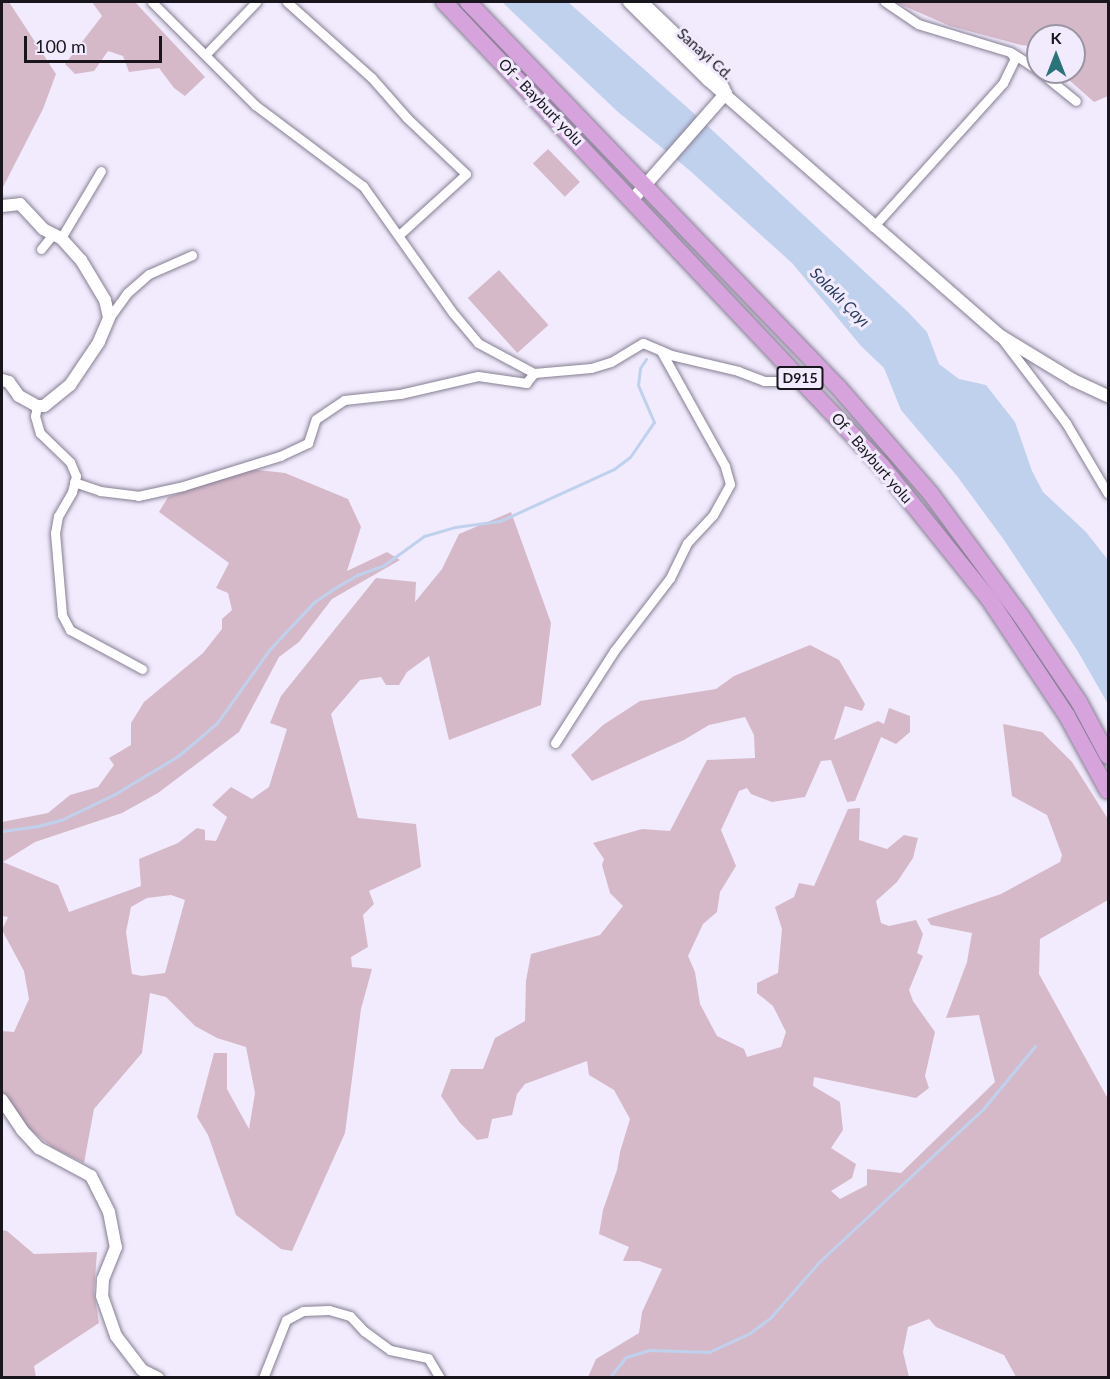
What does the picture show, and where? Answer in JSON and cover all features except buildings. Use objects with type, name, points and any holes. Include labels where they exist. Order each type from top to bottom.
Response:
[{"type":"highway","name":"Of - Bayburt yolu","points":[[444,2],[633,199],[882,466],[989,599],[1068,717],[1108,791]]},
{"type":"highway","name":"Of - Bayburt yolu","points":[[468,2],[648,183],[839,388],[931,494],[1021,616],[1072,692],[1108,756]]},
{"type":"street","points":[[152,2],[207,53],[255,105],[363,186],[453,313],[478,343],[534,373],[591,368],[611,362],[643,343],[661,351],[700,363],[738,371],[764,381],[803,381]]},
{"type":"street","points":[[207,53],[256,2]]},
{"type":"street","points":[[287,2],[371,77],[407,118],[465,174],[399,235]]},
{"type":"street","name":"Sanayi Cd.","points":[[629,2],[708,80],[726,93]]},
{"type":"street","name":"Sanayi Cd.","points":[[642,2],[714,72],[726,93]]},
{"type":"street","points":[[885,2],[918,24],[1010,52],[1026,62]]},
{"type":"street","points":[[873,227],[1003,83],[1015,58],[1010,52]]},
{"type":"street","points":[[1055,84],[1076,101]]},
{"type":"street","points":[[633,199],[726,93],[873,227],[999,335],[1073,380],[1108,396]]},
{"type":"street","points":[[41,249],[57,236],[101,171]]},
{"type":"street","points":[[2,206],[20,204],[43,229],[57,236],[81,260],[105,300],[109,318]]},
{"type":"street","points":[[2,380],[9,382],[19,396],[37,406],[44,406],[70,385],[99,342],[109,318],[127,293],[149,274],[192,255]]},
{"type":"street","points":[[999,335],[1066,423],[1108,493]]},
{"type":"street","points":[[555,743],[614,651],[670,578],[687,543],[712,515],[730,484],[725,466],[661,351]]},
{"type":"street","points":[[74,482],[100,491],[138,496],[183,486],[280,456],[308,443],[316,419],[344,400],[400,394],[478,376],[526,383],[534,373]]},
{"type":"street","points":[[37,406],[35,416],[40,433],[70,462],[76,476],[58,516],[55,533],[62,615],[70,630],[142,669]]},
{"type":"street","points":[[2,1100],[22,1131],[39,1148],[91,1176],[109,1212],[116,1247],[103,1279],[102,1296],[116,1336],[142,1370],[158,1377]]},
{"type":"street","points":[[263,1377],[286,1320],[303,1311],[329,1310],[350,1316],[364,1331],[390,1350],[428,1358],[440,1377]]},
{"type":"shaded area","points":[[2,2],[9,2],[56,74],[43,109],[2,189]]},
{"type":"shaded area","points":[[92,2],[135,2],[205,77],[185,96],[174,88],[159,68],[129,72],[123,56],[108,51],[94,71],[75,74],[65,64],[102,16]]},
{"type":"shaded area","points":[[895,2],[1108,2],[1108,96],[1094,102],[1074,84],[1086,84],[1086,24],[1026,24],[1026,46],[950,26]]},
{"type":"shaded area","points":[[548,149],[580,182],[565,197],[533,164]]},
{"type":"shaded area","points":[[499,270],[549,325],[517,353],[468,298]]},
{"type":"shaded area","points":[[249,469],[285,473],[348,499],[361,527],[347,571],[387,552],[400,560],[332,599],[299,642],[279,657],[239,732],[158,793],[122,813],[35,842],[3,862],[58,885],[69,912],[141,886],[139,859],[178,843],[197,828],[205,830],[205,840],[216,841],[227,817],[212,805],[231,787],[252,799],[269,787],[287,729],[270,723],[281,696],[376,578],[416,582],[415,602],[442,569],[459,534],[511,512],[551,623],[541,705],[449,740],[429,656],[407,672],[399,685],[386,685],[381,677],[360,680],[331,714],[358,818],[416,824],[421,867],[369,891],[374,904],[363,915],[368,947],[351,957],[352,967],[372,969],[361,1009],[345,1133],[292,1251],[281,1249],[236,1215],[208,1135],[197,1117],[214,1053],[227,1053],[227,1089],[249,1129],[255,1093],[246,1047],[217,1038],[195,1026],[166,997],[150,993],[142,1053],[94,1109],[84,1163],[52,1147],[22,1123],[2,1091],[2,1031],[14,1032],[29,999],[24,971],[2,930],[8,917],[2,916],[2,822],[48,813],[70,795],[98,787],[114,765],[109,758],[131,745],[131,723],[144,702],[203,653],[222,629],[222,619],[232,610],[228,593],[216,588],[229,563],[159,512],[168,497]],"holes":[[[171,895],[185,900],[165,973],[142,976],[132,974],[126,932],[131,907],[147,898]]]},
{"type":"shaded area","points":[[810,645],[839,660],[865,704],[862,711],[845,706],[834,740],[878,721],[884,724],[889,708],[910,716],[910,732],[896,744],[881,737],[855,801],[847,802],[831,760],[821,761],[805,797],[772,802],[751,794],[747,788],[739,791],[721,830],[736,866],[720,892],[717,912],[703,924],[688,956],[695,972],[700,1004],[717,1036],[744,1049],[747,1057],[781,1047],[786,1032],[773,1006],[757,993],[757,983],[778,973],[782,929],[775,907],[794,897],[799,883],[814,886],[848,809],[860,808],[859,840],[887,849],[904,835],[918,838],[913,858],[897,882],[876,901],[881,923],[889,926],[916,920],[923,934],[917,953],[923,956],[909,990],[913,1001],[935,1032],[925,1076],[929,1088],[916,1098],[814,1077],[813,1086],[840,1102],[843,1130],[831,1148],[856,1164],[852,1178],[831,1191],[840,1199],[867,1185],[867,1169],[901,1173],[995,1082],[979,1015],[946,1018],[967,962],[972,933],[931,925],[927,919],[1001,894],[1060,862],[1062,855],[1047,815],[1012,796],[1003,724],[1042,732],[1072,762],[1108,819],[1108,900],[1040,939],[1039,974],[1108,1099],[1108,1377],[1016,1377],[1004,1355],[936,1327],[929,1319],[908,1327],[903,1352],[909,1377],[588,1377],[596,1359],[639,1333],[642,1312],[662,1269],[639,1261],[623,1261],[629,1247],[599,1234],[603,1210],[617,1170],[630,1119],[614,1090],[589,1075],[587,1061],[525,1084],[517,1094],[512,1115],[492,1119],[488,1138],[477,1140],[460,1123],[441,1096],[451,1069],[483,1069],[495,1038],[525,1021],[526,981],[531,954],[600,935],[623,906],[610,893],[602,865],[604,859],[593,843],[642,829],[670,831],[707,760],[755,758],[754,735],[745,717],[709,725],[684,740],[592,781],[571,755],[603,725],[640,701],[716,689],[734,676]]},
{"type":"shaded area","points":[[2,1230],[7,1231],[34,1254],[97,1252],[94,1291],[99,1323],[34,1366],[36,1377],[2,1377]]},
{"type":"water","name":"Solaklı Çayı","points":[[502,2],[568,2],[698,117],[908,312],[927,332],[939,364],[959,379],[986,385],[1015,422],[1032,471],[1043,492],[1086,532],[1108,560],[1108,704],[1077,650],[1004,540],[957,476],[901,410],[884,368],[861,346],[792,263],[688,169],[618,112]]},
{"type":"waterway","points":[[2,831],[61,820],[115,794],[178,756],[217,723],[269,650],[314,602],[333,589],[357,575],[384,565],[424,536],[455,527],[500,521],[614,469],[630,457],[654,422],[638,385],[640,368],[646,359]]},
{"type":"waterway","points":[[609,1378],[626,1357],[649,1350],[709,1352],[750,1333],[771,1317],[819,1262],[984,1108],[1035,1046]]}]
